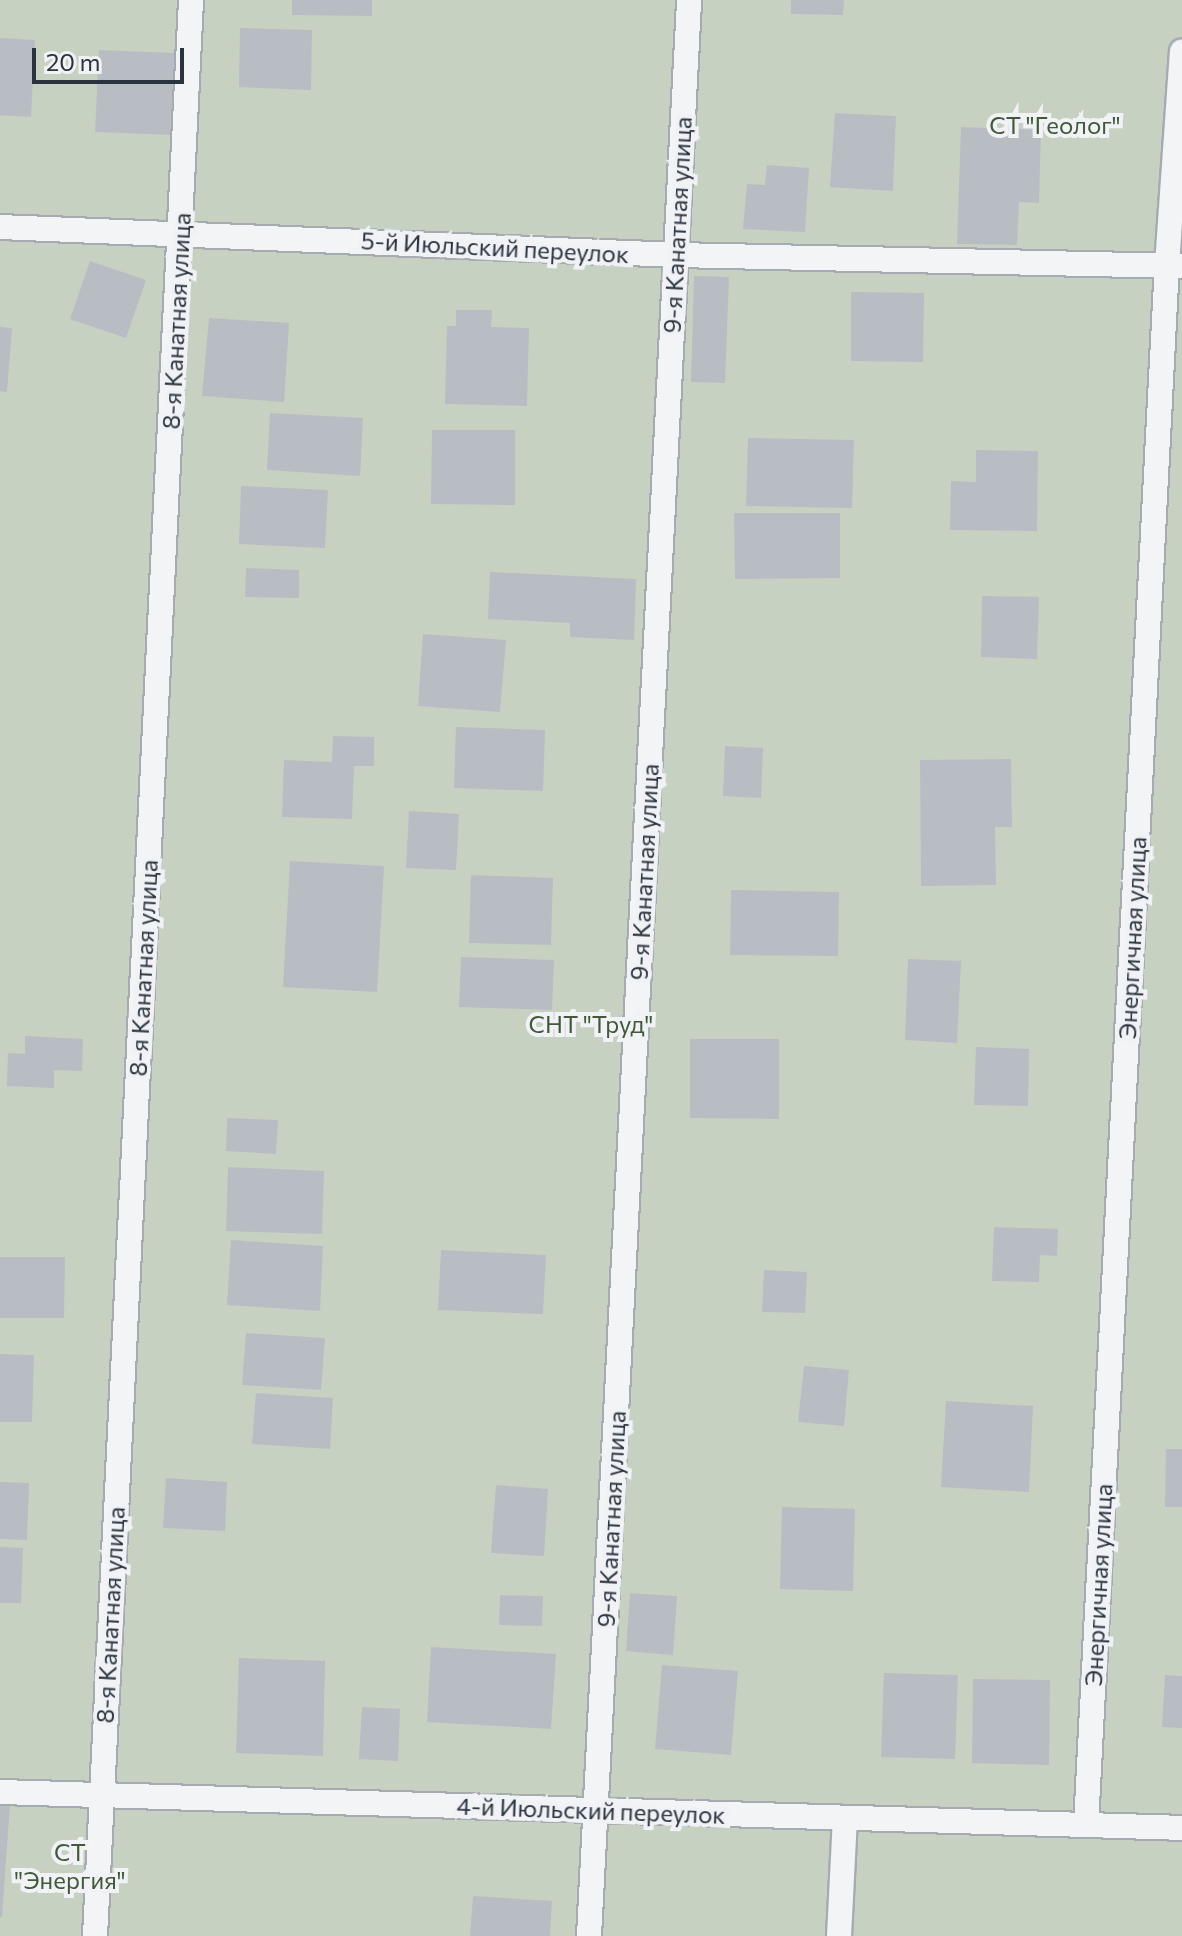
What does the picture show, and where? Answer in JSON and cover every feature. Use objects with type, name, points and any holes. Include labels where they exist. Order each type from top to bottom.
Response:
[{"type":"lane","name":"8-я Канатная улица","points":[[95,1936],[191,0]]},
{"type":"lane","name":"9-я Канатная улица","points":[[589,1936],[689,0]]},
{"type":"lane","name":"Энергичная улица","points":[[1086,1825],[1175,265],[1182,52]]},
{"type":"lane","name":"5-й Июльский переулок","points":[[0,227],[676,255],[1175,265]]},
{"type":"lane","name":"4-й Июльский переулок","points":[[0,1792],[1182,1828]]},
{"type":"lane","points":[[839,1936],[845,1818]]},
{"type":"green space","name":"СНТ \"Труд\"","points":[[0,0],[1182,0],[1182,1936],[0,1936]]},
{"type":"building","points":[[292,0],[372,0],[372,16],[292,15]]},
{"type":"building","points":[[791,0],[844,0],[843,15],[791,14]]},
{"type":"building","points":[[240,28],[312,30],[311,90],[239,87]]},
{"type":"building","points":[[0,38],[35,40],[31,117],[0,115]]},
{"type":"building","points":[[99,50],[175,53],[171,135],[95,132]]},
{"type":"building","points":[[835,113],[896,116],[893,191],[830,187]]},
{"type":"building","points":[[961,127],[1041,130],[1039,203],[1019,202],[1017,245],[957,244]]},
{"type":"building","points":[[767,165],[809,168],[805,232],[743,229],[747,184],[765,185]]},
{"type":"building","points":[[90,261],[146,280],[126,338],[70,319]]},
{"type":"building","points":[[694,276],[729,277],[725,383],[691,382]]},
{"type":"building","points":[[851,292],[924,293],[923,362],[851,361]]},
{"type":"building","points":[[456,310],[492,310],[491,327],[529,328],[527,406],[445,404],[447,326],[456,326]]},
{"type":"building","points":[[209,318],[289,323],[284,402],[202,396]]},
{"type":"building","points":[[0,327],[12,328],[7,392],[0,391]]},
{"type":"building","points":[[270,413],[363,418],[360,476],[267,470]]},
{"type":"building","points":[[432,430],[515,430],[515,505],[431,504]]},
{"type":"building","points":[[748,438],[854,440],[852,508],[746,506]]},
{"type":"building","points":[[976,450],[1038,451],[1037,531],[950,530],[951,481],[976,482]]},
{"type":"building","points":[[241,486],[328,490],[325,548],[239,544]]},
{"type":"building","points":[[734,513],[840,513],[840,578],[735,579]]},
{"type":"building","points":[[246,568],[299,570],[299,598],[245,597]]},
{"type":"building","points":[[490,572],[636,579],[634,640],[570,637],[570,623],[488,619]]},
{"type":"building","points":[[982,596],[1039,597],[1037,659],[981,657]]},
{"type":"building","points":[[423,634],[506,640],[500,712],[418,706]]},
{"type":"building","points":[[456,727],[545,730],[543,791],[454,788]]},
{"type":"building","points":[[333,736],[374,737],[374,766],[354,766],[352,819],[282,817],[284,760],[332,762]]},
{"type":"building","points":[[725,746],[763,748],[761,798],[723,796]]},
{"type":"building","points":[[1011,759],[1012,827],[995,827],[996,885],[921,886],[920,760]]},
{"type":"building","points":[[409,811],[459,814],[456,870],[406,868]]},
{"type":"building","points":[[290,861],[384,866],[377,992],[283,987]]},
{"type":"building","points":[[471,875],[553,878],[551,945],[469,943]]},
{"type":"building","points":[[731,890],[839,892],[838,956],[730,955]]},
{"type":"building","points":[[461,957],[554,960],[552,1010],[459,1007]]},
{"type":"building","points":[[908,959],[961,961],[957,1043],[905,1040]]},
{"type":"building","points":[[25,1036],[83,1039],[82,1071],[54,1070],[54,1088],[7,1086],[8,1053],[25,1054]]},
{"type":"building","points":[[690,1039],[779,1039],[779,1119],[690,1118]]},
{"type":"building","points":[[976,1047],[1029,1049],[1028,1106],[974,1105]]},
{"type":"building","points":[[227,1118],[278,1120],[276,1154],[226,1151]]},
{"type":"building","points":[[228,1167],[324,1171],[322,1234],[226,1231]]},
{"type":"building","points":[[994,1227],[1058,1229],[1057,1256],[1040,1255],[1039,1282],[992,1281]]},
{"type":"building","points":[[231,1240],[323,1246],[320,1311],[227,1305]]},
{"type":"building","points":[[441,1250],[546,1255],[543,1314],[438,1310]]},
{"type":"building","points":[[0,1257],[65,1257],[64,1318],[0,1318]]},
{"type":"building","points":[[764,1270],[807,1272],[805,1313],[762,1312]]},
{"type":"building","points":[[246,1333],[325,1338],[321,1390],[242,1385]]},
{"type":"building","points":[[0,1354],[34,1355],[32,1422],[0,1422]]},
{"type":"building","points":[[804,1366],[849,1370],[844,1426],[798,1422]]},
{"type":"building","points":[[256,1393],[333,1398],[330,1449],[252,1444]]},
{"type":"building","points":[[946,1401],[1033,1406],[1029,1492],[941,1487]]},
{"type":"building","points":[[1166,1449],[1182,1449],[1182,1507],[1165,1507]]},
{"type":"building","points":[[166,1478],[227,1482],[225,1531],[163,1528]]},
{"type":"building","points":[[0,1482],[29,1483],[27,1540],[0,1539]]},
{"type":"building","points":[[496,1485],[548,1489],[544,1556],[491,1553]]},
{"type":"building","points":[[782,1507],[855,1509],[853,1591],[780,1589]]},
{"type":"building","points":[[0,1547],[23,1548],[21,1603],[0,1603]]},
{"type":"building","points":[[630,1593],[677,1596],[673,1655],[626,1651]]},
{"type":"building","points":[[500,1595],[543,1596],[542,1626],[499,1625]]},
{"type":"building","points":[[431,1647],[556,1654],[551,1729],[427,1722]]},
{"type":"building","points":[[239,1658],[325,1661],[323,1756],[236,1753]]},
{"type":"building","points":[[662,1665],[738,1671],[731,1755],[655,1749]]},
{"type":"building","points":[[884,1673],[958,1675],[955,1759],[881,1757]]},
{"type":"building","points":[[1165,1675],[1182,1676],[1182,1728],[1162,1727]]},
{"type":"building","points":[[973,1679],[1050,1680],[1049,1765],[972,1763]]},
{"type":"building","points":[[362,1707],[400,1709],[398,1761],[359,1759]]},
{"type":"building","points":[[0,1804],[10,1805],[2,1917],[0,1917]]},
{"type":"building","points":[[473,1896],[552,1901],[550,1936],[470,1936]]},
{"type":"park label","name":"СТ \"Геолог\"","points":[[1055,125]]},
{"type":"park label","name":"СТ \"Энергия\"","points":[[70,1866]]}]
